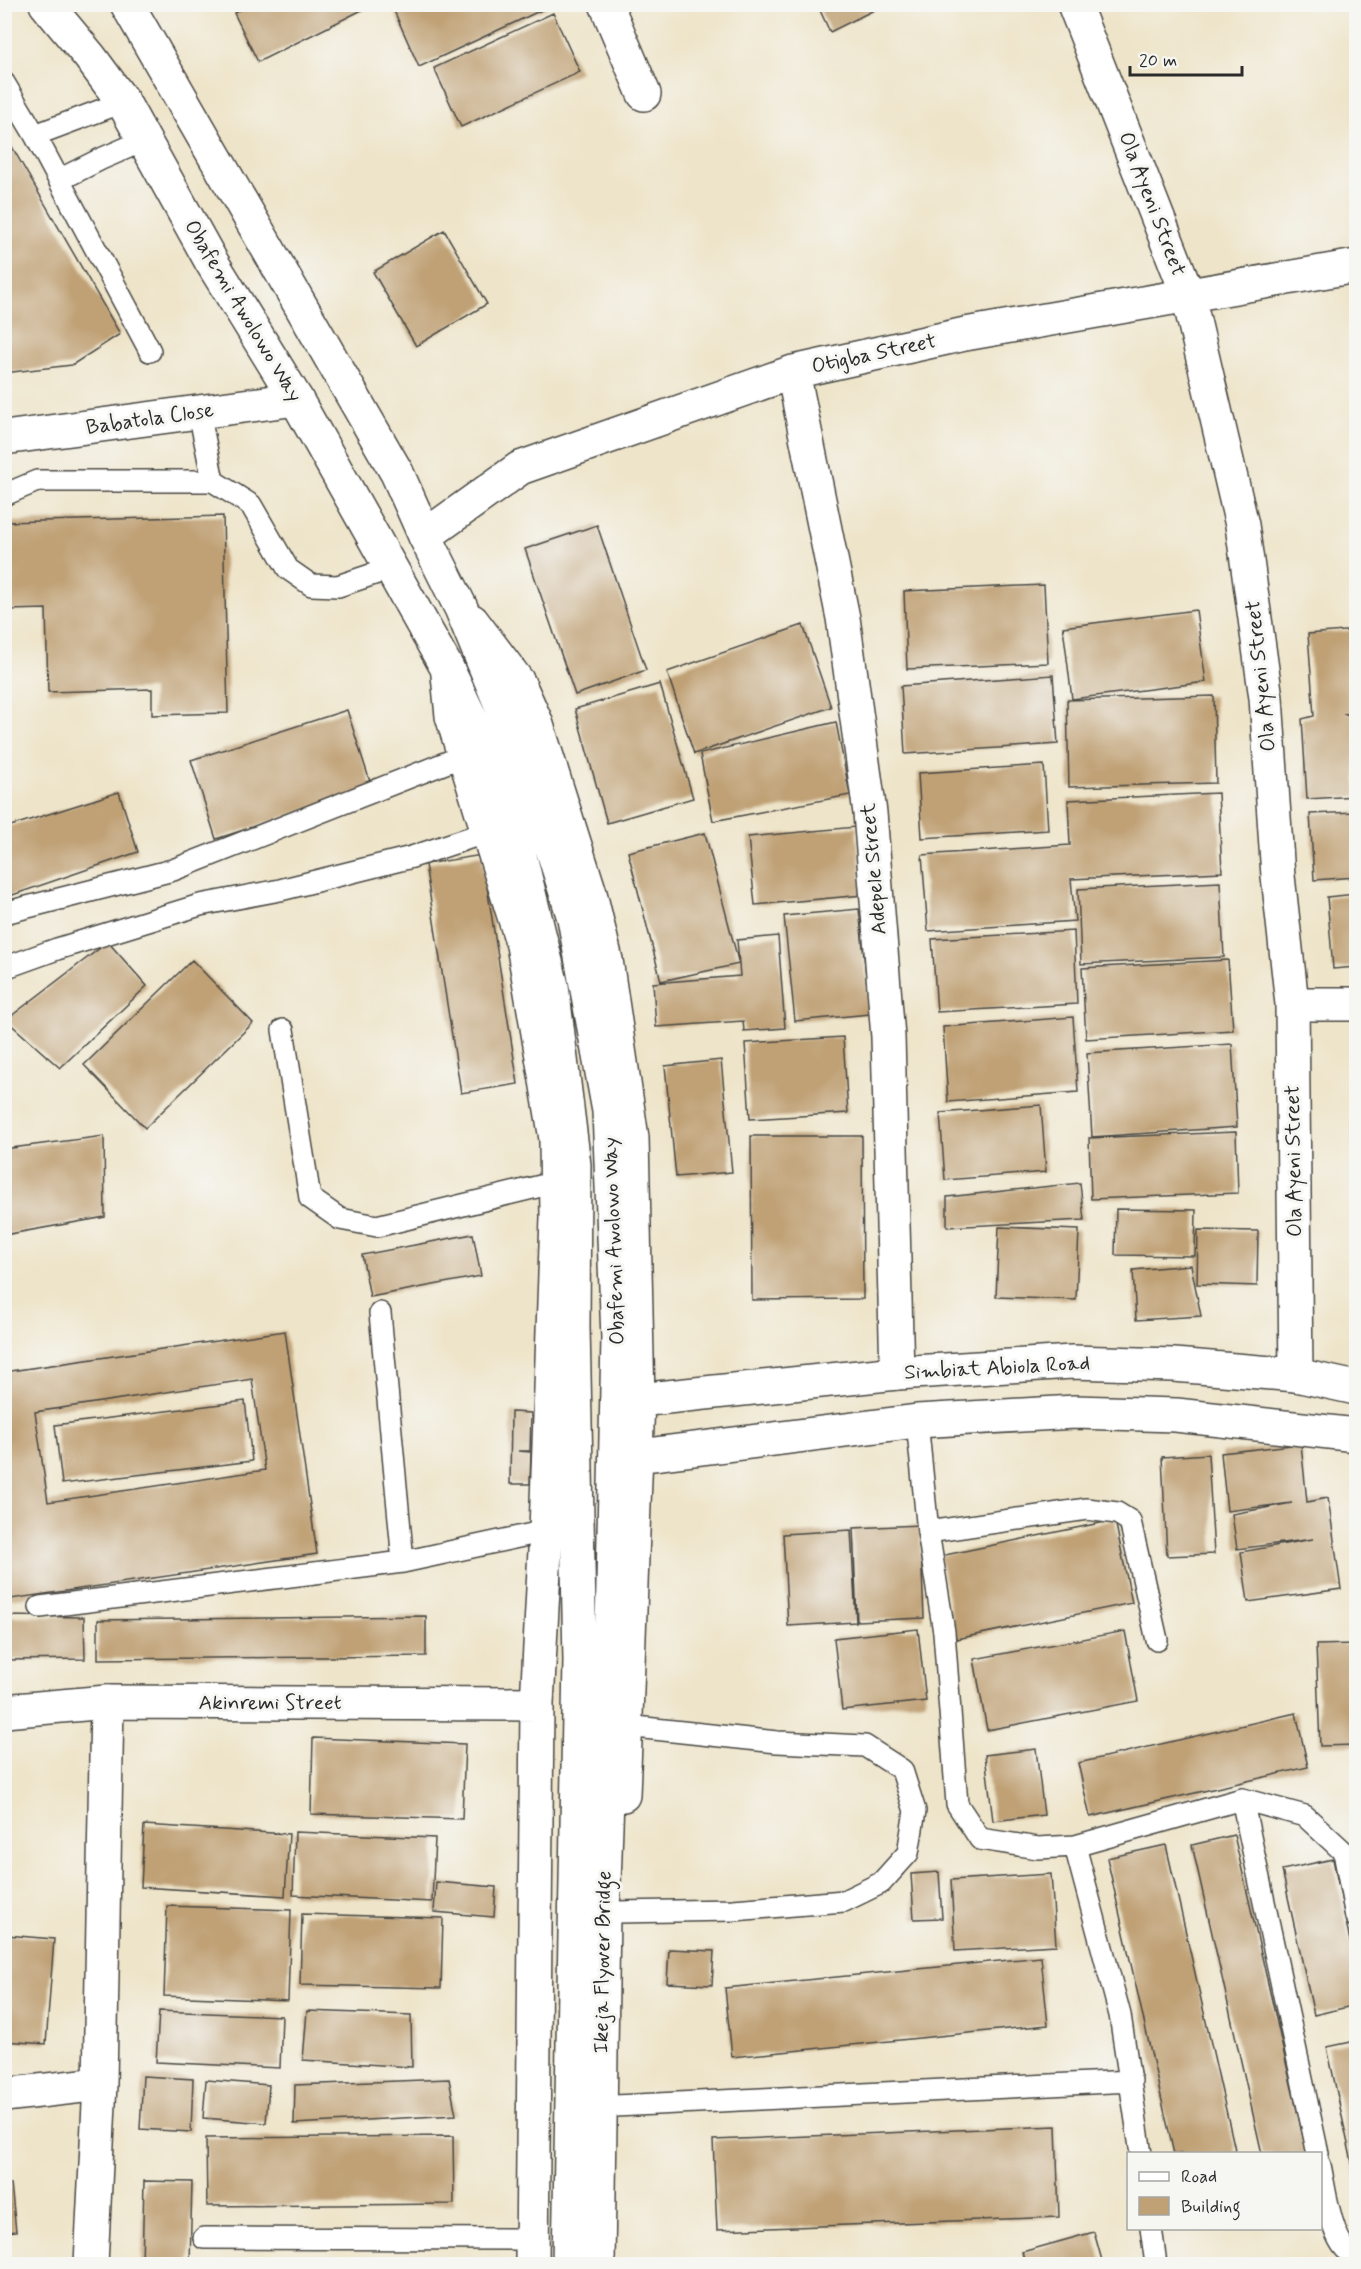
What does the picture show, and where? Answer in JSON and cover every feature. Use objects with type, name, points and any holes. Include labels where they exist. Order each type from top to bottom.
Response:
[{"type":"street","points":[[46,4],[90,57]]},
{"type":"street","points":[[61,4],[90,57]]},
{"type":"street","points":[[127,4],[397,473],[424,536],[461,608],[518,682],[536,722],[591,893],[606,960],[632,1138],[638,1400],[617,1912],[612,2265]]},
{"type":"street","points":[[606,4],[644,94]]},
{"type":"street","name":"Ola Ayeni Street","points":[[1074,4],[1188,295],[1242,525],[1266,698],[1278,876],[1292,1004],[1296,1375]]},
{"type":"street","name":"Obafemi Awolowo Way","points":[[90,57],[123,102],[211,261],[296,399],[447,668],[482,740],[512,825],[552,986],[574,1165],[573,1327],[596,1660]]},
{"type":"street","name":"Otigba Street","points":[[424,536],[520,468],[792,372],[965,334],[1356,266]]},
{"type":"street","name":"Adepele Street","points":[[792,372],[843,618],[870,813],[888,1037],[897,1373]]},
{"type":"street","name":"Babatola Close","points":[[4,438],[296,399]]},
{"type":"street","name":"Obafemi Awolowo Way","points":[[461,608],[520,751],[573,918],[609,1111],[618,1338],[596,1660]]},
{"type":"street","points":[[447,668],[452,716],[523,945],[556,1139],[557,1182],[546,1531],[537,1704],[532,2252]]},
{"type":"street","points":[[1292,1004],[1356,1004]]},
{"type":"street","name":"Simbiat Abiola Road","points":[[638,1400],[897,1373],[1072,1362],[1174,1365],[1296,1375],[1356,1388]]},
{"type":"street","points":[[637,1453],[654,1454],[917,1421],[1076,1412],[1176,1415],[1356,1435]]},
{"type":"street","name":"Ikeja Flyover Bridge","points":[[569,2265],[596,1660]]},
{"type":"street","name":"Ikeja Flyover Bridge","points":[[596,1660],[603,1912],[598,2265]]},
{"type":"street","points":[[91,2265],[100,2084],[107,1702]]},
{"type":"street","name":"Akinremi Street","points":[[4,1711],[107,1702],[537,1704]]},
{"type":"street","points":[[4,2095],[100,2084]]},
{"type":"lane","points":[[4,83],[35,135],[150,351]]},
{"type":"lane","points":[[35,135],[123,102]]},
{"type":"lane","points":[[59,180],[145,140]]},
{"type":"lane","points":[[199,412],[213,481]]},
{"type":"lane","points":[[4,495],[37,481],[213,481],[251,505],[288,568],[310,585],[338,586],[392,568]]},
{"type":"lane","points":[[4,913],[173,870],[463,756]]},
{"type":"lane","points":[[4,968],[57,949],[200,905],[280,890],[412,857],[487,832]]},
{"type":"lane","points":[[283,1030],[310,1198],[340,1219],[377,1226],[557,1182]]},
{"type":"lane","points":[[380,1313],[403,1562]]},
{"type":"lane","points":[[917,1421],[928,1532],[944,1632],[957,1804],[980,1839],[1038,1848],[1075,1846],[1242,1799],[1305,1816],[1344,1852],[1356,1917]]},
{"type":"lane","points":[[928,1532],[1087,1509],[1117,1513],[1130,1521],[1157,1640]]},
{"type":"lane","points":[[40,1607],[403,1562],[546,1531]]},
{"type":"lane","points":[[617,1912],[733,1910],[844,1901],[881,1883],[908,1852],[915,1811],[902,1770],[865,1746],[777,1742],[626,1726]]},
{"type":"lane","points":[[1242,1799],[1318,2152]]},
{"type":"lane","points":[[1075,1846],[1120,2014],[1142,2152]]},
{"type":"lane","points":[[615,2106],[1131,2082]]},
{"type":"lane","points":[[1322,2174],[1335,2235],[1351,2254],[1356,2255]]},
{"type":"lane","points":[[1151,2230],[1156,2265]]},
{"type":"lane","points":[[204,2238],[532,2252]]},
{"type":"building","points":[[251,4],[374,4],[258,62],[234,13]]},
{"type":"building","points":[[391,4],[547,4],[548,7],[419,67]]},
{"type":"building","points":[[817,4],[886,4],[830,32]]},
{"type":"building","points":[[553,13],[580,72],[461,127],[434,68]]},
{"type":"building","points":[[4,133],[120,334],[72,365],[4,373]]},
{"type":"building","points":[[444,230],[487,304],[416,346],[373,272]]},
{"type":"building","points":[[223,516],[228,713],[152,715],[152,689],[48,692],[46,609],[7,610],[5,522]]},
{"type":"building","points":[[597,525],[646,670],[575,695],[525,549]]},
{"type":"building","points":[[1044,585],[1048,663],[907,669],[904,591]]},
{"type":"building","points":[[1196,610],[1206,682],[1072,699],[1063,627]]},
{"type":"building","points":[[803,625],[831,707],[694,754],[667,672]]},
{"type":"building","points":[[1356,630],[1356,713],[1343,714],[1356,714],[1356,796],[1307,799],[1302,719],[1314,716],[1308,634]]},
{"type":"building","points":[[1053,675],[1058,744],[905,754],[901,686]]},
{"type":"building","points":[[660,684],[693,798],[607,823],[575,709]]},
{"type":"building","points":[[1214,696],[1216,783],[1069,787],[1067,700]]},
{"type":"building","points":[[347,710],[372,788],[216,839],[191,760]]},
{"type":"building","points":[[836,722],[850,795],[713,821],[700,754]]},
{"type":"building","points":[[1044,765],[1048,830],[922,838],[918,773]]},
{"type":"building","points":[[119,792],[138,852],[4,898],[4,828]]},
{"type":"building","points":[[1218,793],[1222,872],[1071,879],[1075,921],[928,931],[922,855],[1070,845],[1068,800]]},
{"type":"building","points":[[1356,812],[1356,877],[1314,880],[1310,814]]},
{"type":"building","points":[[856,827],[863,895],[755,905],[748,837]]},
{"type":"building","points":[[705,833],[739,964],[661,981],[628,852]]},
{"type":"building","points":[[482,855],[518,1084],[461,1093],[425,864]]},
{"type":"building","points":[[1220,882],[1224,957],[1081,964],[1078,889]]},
{"type":"building","points":[[1356,894],[1356,967],[1333,969],[1327,897]]},
{"type":"building","points":[[859,909],[870,1014],[795,1021],[784,916]]},
{"type":"building","points":[[1074,931],[1077,1004],[937,1012],[932,939]]},
{"type":"building","points":[[778,936],[785,1028],[744,1031],[743,1021],[656,1027],[653,983],[740,976],[737,940]]},
{"type":"building","points":[[108,942],[147,986],[60,1068],[6,1020]]},
{"type":"building","points":[[192,960],[253,1023],[145,1128],[84,1065]]},
{"type":"building","points":[[1228,960],[1233,1030],[1086,1039],[1082,968]]},
{"type":"building","points":[[1073,1017],[1078,1092],[948,1102],[943,1027]]},
{"type":"building","points":[[843,1037],[848,1113],[750,1119],[745,1043]]},
{"type":"building","points":[[1232,1044],[1237,1127],[1092,1137],[1087,1053]]},
{"type":"building","points":[[1350,1053],[1356,1053],[1356,1191],[1354,1191]]},
{"type":"building","points":[[721,1060],[732,1172],[676,1177],[665,1066]]},
{"type":"building","points":[[1041,1105],[1046,1172],[945,1180],[940,1113]]},
{"type":"building","points":[[1236,1132],[1238,1193],[1091,1199],[1089,1138]]},
{"type":"building","points":[[104,1136],[105,1217],[4,1235],[4,1149]]},
{"type":"building","points":[[751,1136],[862,1136],[863,1299],[752,1300]]},
{"type":"building","points":[[1080,1183],[1084,1220],[947,1227],[947,1197]]},
{"type":"building","points":[[1116,1209],[1196,1210],[1195,1256],[1115,1255]]},
{"type":"building","points":[[999,1227],[1079,1230],[1076,1300],[996,1297]]},
{"type":"building","points":[[1198,1230],[1258,1231],[1257,1286],[1197,1284]]},
{"type":"building","points":[[473,1234],[481,1276],[370,1297],[362,1255]]},
{"type":"building","points":[[1191,1265],[1201,1316],[1136,1320],[1133,1270]]},
{"type":"building","points":[[285,1331],[317,1554],[4,1600],[4,1372]],"holes":[[[252,1379],[265,1470],[48,1502],[35,1412]]]},
{"type":"building","points":[[245,1401],[252,1461],[62,1484],[55,1425]]},
{"type":"building","points":[[511,1412],[531,1413],[530,1451],[518,1451],[531,1452],[530,1484],[510,1484]]},
{"type":"building","points":[[1301,1444],[1307,1502],[1328,1498],[1341,1589],[1248,1602],[1241,1552],[1313,1539],[1237,1549],[1232,1514],[1292,1503],[1227,1511],[1221,1453]]},
{"type":"building","points":[[1208,1454],[1214,1554],[1167,1556],[1162,1457]]},
{"type":"building","points":[[1115,1520],[1132,1603],[956,1639],[940,1556]]},
{"type":"building","points":[[920,1525],[924,1618],[857,1621],[853,1528]]},
{"type":"building","points":[[851,1530],[856,1622],[788,1626],[783,1534]]},
{"type":"building","points":[[4,1616],[84,1617],[85,1659],[4,1660]]},
{"type":"building","points":[[426,1616],[426,1656],[98,1659],[98,1620]]},
{"type":"building","points":[[918,1629],[926,1701],[842,1710],[834,1638]]},
{"type":"building","points":[[1125,1631],[1138,1701],[987,1730],[974,1659]]},
{"type":"building","points":[[1356,1644],[1356,1745],[1320,1746],[1316,1645]]},
{"type":"building","points":[[1296,1713],[1308,1767],[1090,1817],[1078,1763]]},
{"type":"building","points":[[313,1738],[465,1744],[462,1819],[311,1814]]},
{"type":"building","points":[[1036,1749],[1044,1815],[993,1821],[985,1755]]},
{"type":"building","points":[[144,1825],[289,1834],[285,1896],[141,1887]]},
{"type":"building","points":[[295,1832],[435,1838],[432,1902],[293,1895]]},
{"type":"building","points":[[1234,1835],[1307,2152],[1262,2152],[1192,1845]]},
{"type":"building","points":[[1166,1845],[1236,2152],[1174,2152],[1107,1858]]},
{"type":"building","points":[[1333,1859],[1356,1970],[1356,2005],[1314,2015],[1282,1870]]},
{"type":"building","points":[[939,1872],[942,1918],[914,1919],[911,1874]]},
{"type":"building","points":[[1051,1874],[1056,1945],[955,1951],[951,1880]]},
{"type":"building","points":[[436,1882],[496,1887],[494,1917],[434,1912]]},
{"type":"building","points":[[167,1906],[291,1910],[288,2001],[164,1996]]},
{"type":"building","points":[[302,1914],[443,1918],[441,1988],[300,1985]]},
{"type":"building","points":[[6,1935],[54,1939],[46,2044],[4,2041]]},
{"type":"building","points":[[669,1949],[714,1951],[712,1985],[667,1983]]},
{"type":"building","points":[[1041,1957],[1048,2025],[732,2057],[725,1988]]},
{"type":"building","points":[[159,2011],[282,2016],[280,2068],[156,2062]]},
{"type":"building","points":[[307,2011],[411,2015],[412,2067],[303,2060]]},
{"type":"building","points":[[1356,2041],[1356,2181],[1327,2047]]},
{"type":"building","points":[[143,2076],[193,2079],[191,2132],[140,2129]]},
{"type":"building","points":[[449,2079],[456,2115],[294,2124],[295,2085]]},
{"type":"building","points":[[206,2080],[269,2085],[266,2123],[203,2118]]},
{"type":"building","points":[[1056,2126],[1059,2217],[717,2230],[713,2140]]},
{"type":"building","points":[[453,2136],[454,2204],[207,2206],[206,2138]]},
{"type":"building","points":[[144,2181],[192,2182],[190,2264],[142,2264]]},
{"type":"building","points":[[11,2184],[16,2231],[4,2232],[4,2185]]},
{"type":"building","points":[[1094,2232],[1103,2264],[1025,2264],[1022,2252]]}]
